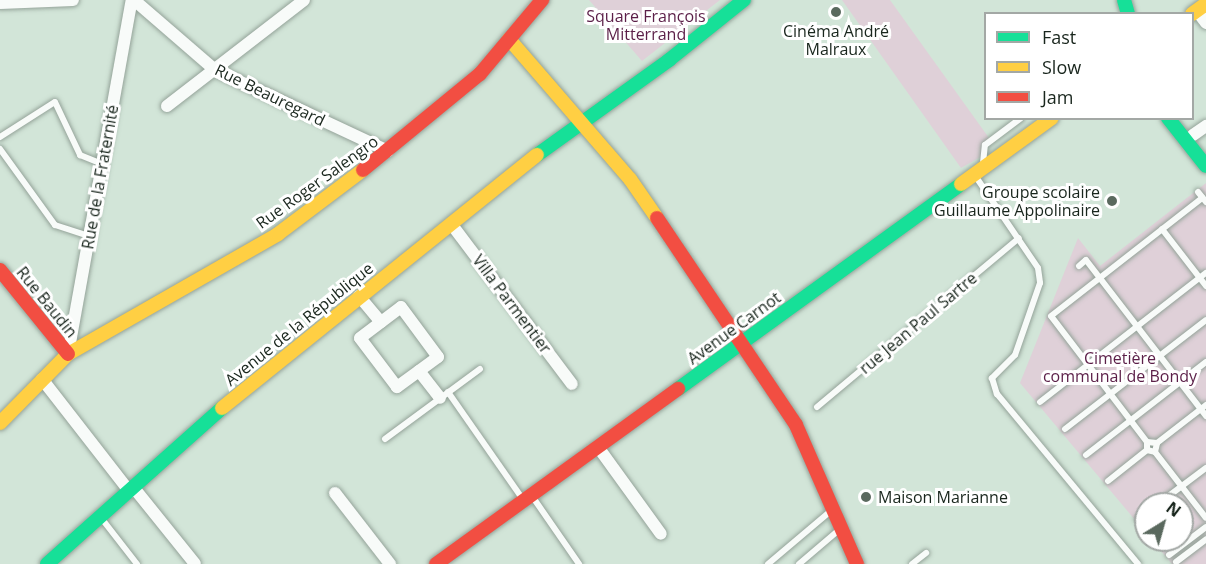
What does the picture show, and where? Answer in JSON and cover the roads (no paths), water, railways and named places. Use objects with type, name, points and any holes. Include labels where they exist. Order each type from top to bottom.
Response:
[{"type":"street","points":[[0,3],[73,0]]},
{"type":"street","name":"Rue Beauregard","points":[[133,0],[215,70],[388,151]]},
{"type":"street","name":"Rue de la Fraternité","points":[[68,354],[133,0]]},
{"type":"street","points":[[167,106],[304,0]]},
{"type":"street","name":"Rue Roger Salengro","points":[[0,423],[68,354],[278,234],[388,151],[480,74],[542,0]]},
{"type":"street","name":"Avenue de la République","points":[[47,564],[245,387],[452,225],[580,121],[669,60],[744,0]]},
{"type":"street","points":[[1201,6],[1206,23]]},
{"type":"street","points":[[509,39],[630,179],[741,343],[801,421],[832,510],[857,564]]},
{"type":"street","name":"Avenue Carnot","points":[[436,564],[984,164],[1049,120]]},
{"type":"street","points":[[1170,120],[1206,166]]},
{"type":"street","points":[[1182,120],[1206,151]]},
{"type":"street","points":[[1193,135],[1206,126]]},
{"type":"street","name":"Villa Parmentier","points":[[452,225],[572,384]]},
{"type":"street","name":"Rue Baudin","points":[[0,270],[68,354]]},
{"type":"street","points":[[359,297],[381,322]]},
{"type":"street","points":[[401,307],[438,357],[398,387],[360,338],[381,322],[401,307]]},
{"type":"street","points":[[419,371],[444,395]]},
{"type":"street","points":[[42,379],[195,564]]},
{"type":"street","points":[[598,447],[661,534]]},
{"type":"street","points":[[335,493],[390,564]]},
{"type":"lane","points":[[0,136],[55,102],[80,155],[102,164]]},
{"type":"lane","points":[[1018,120],[985,145],[984,164],[1019,238],[1038,268],[1040,284],[1015,355],[992,378],[997,394],[1138,564]]},
{"type":"lane","points":[[0,149],[55,225],[89,236]]},
{"type":"lane","points":[[1107,481],[1147,450],[1148,442],[1051,316],[1202,198]]},
{"type":"lane","points":[[1162,229],[1206,286]]},
{"type":"lane","name":"rue Jean Paul Sartre","points":[[817,407],[1019,238]]},
{"type":"lane","points":[[1079,266],[1086,260],[1180,382],[1203,407],[1206,416]]},
{"type":"lane","points":[[1040,402],[1206,273]]},
{"type":"lane","points":[[1065,429],[1206,320]]},
{"type":"lane","points":[[1086,455],[1206,362]]},
{"type":"lane","points":[[385,439],[480,369]]},
{"type":"lane","points":[[444,395],[579,564]]},
{"type":"lane","points":[[1155,452],[1157,443],[1203,407]]},
{"type":"lane","points":[[1148,442],[1157,443]]},
{"type":"lane","points":[[1147,450],[1155,452],[1206,518]]},
{"type":"lane","points":[[1174,492],[1206,468]]},
{"type":"lane","points":[[768,564],[832,510]]},
{"type":"lane","points":[[100,516],[137,564]]},
{"type":"lane","points":[[1169,555],[1206,527]]},
{"type":"lane","points":[[799,564],[841,529]]},
{"type":"lane","points":[[1176,562],[1206,539]]},
{"type":"lane","points":[[912,564],[926,553]]},
{"type":"place","name":"Cinéma André Malraux","points":[[836,12]]},
{"type":"place","name":"Groupe scolaire Guillaume Appolinaire","points":[[1112,201]]},
{"type":"place","name":"Maison Marianne","points":[[866,497]]},
{"type":"park label","name":"Square François Mitterrand","points":[[646,25]]},
{"type":"park label","name":"Cimetière communal de Bondy","points":[[1120,367]]}]
